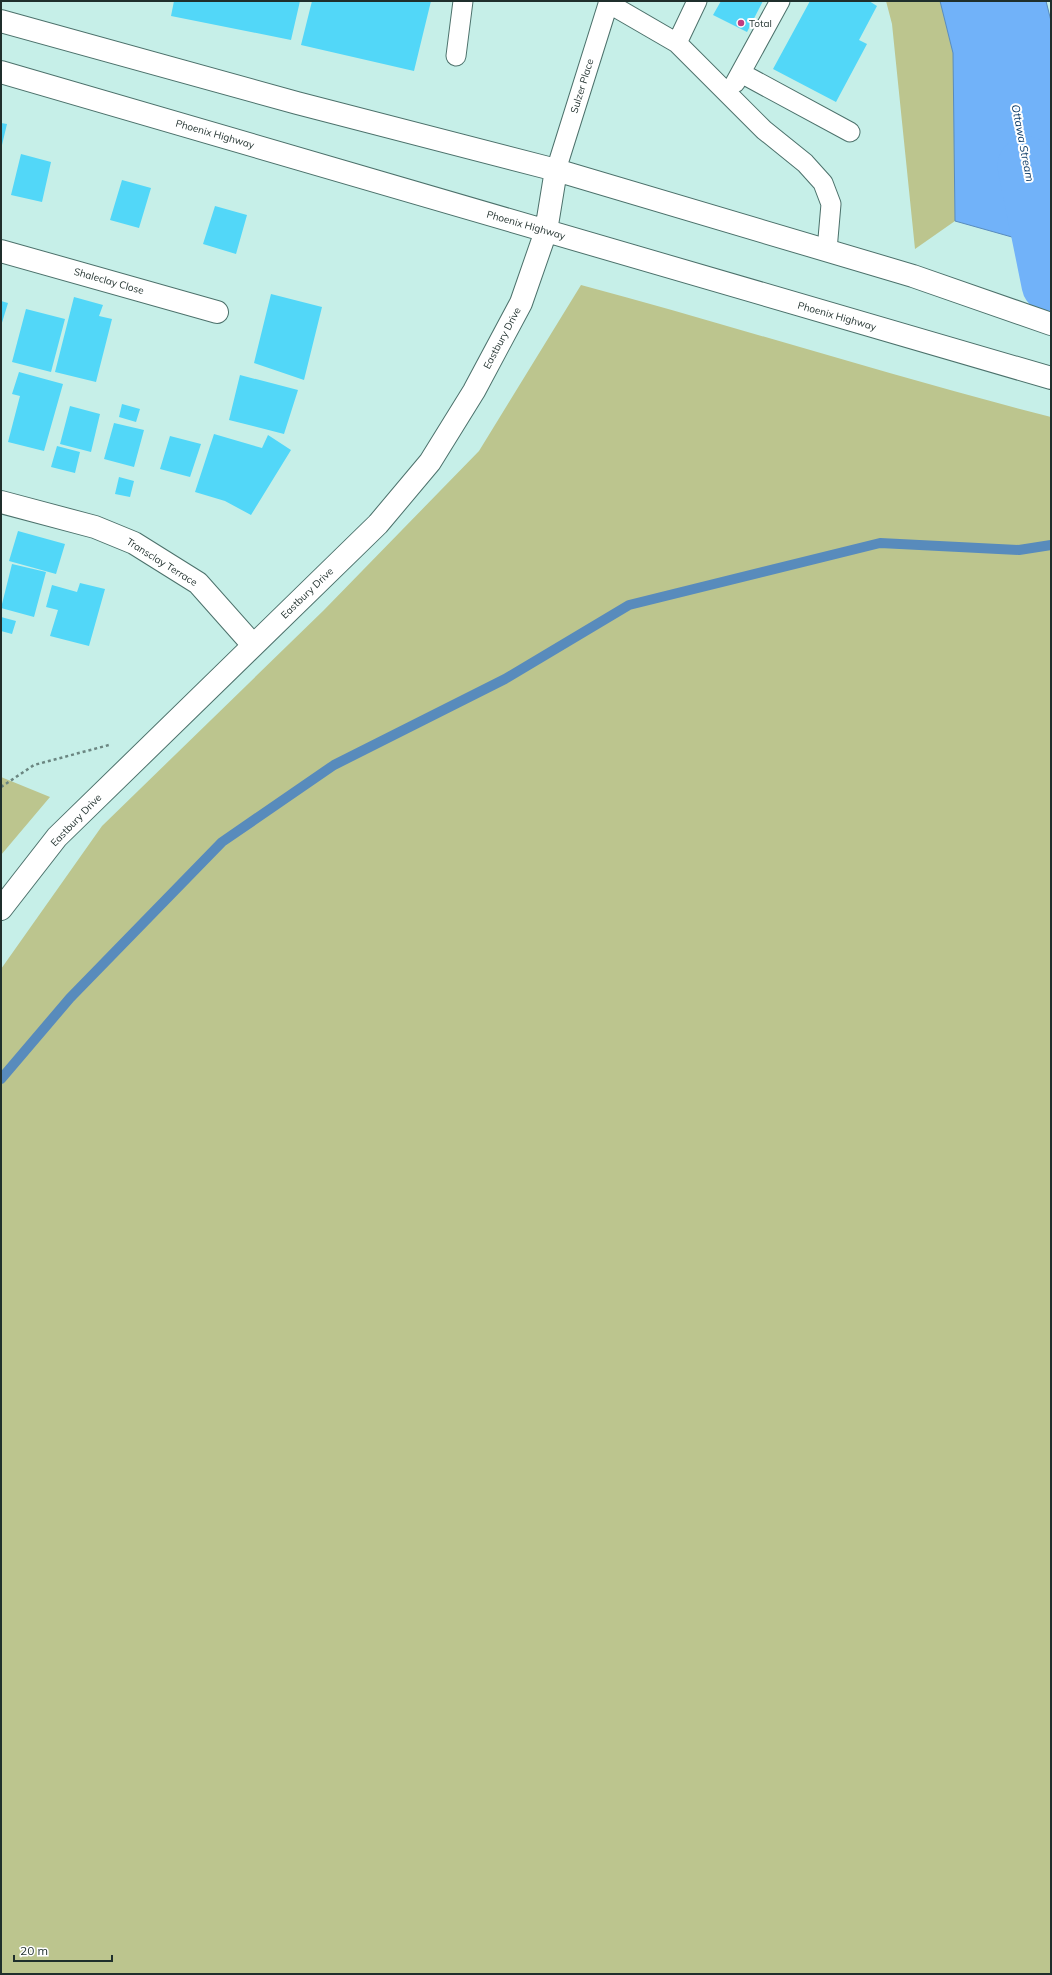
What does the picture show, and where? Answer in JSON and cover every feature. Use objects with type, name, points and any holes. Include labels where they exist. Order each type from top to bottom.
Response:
[{"type":"main road","points":[[1,21],[297,103],[556,170],[913,276],[1051,324]]},
{"type":"main road","name":"Phoenix Highway","points":[[1,72],[956,352],[1051,378]]},
{"type":"main road","name":"Eastbury Drive","points":[[1,909],[57,837],[378,524],[430,462],[474,391],[520,304],[546,231],[556,170]]},
{"type":"main road","name":"Shaleclay Close","points":[[1,250],[217,312]]},
{"type":"main road","name":"Transclay Terrace","points":[[1,502],[95,527],[134,543],[198,583],[253,645]]},
{"type":"lane","points":[[456,56],[463,1]]},
{"type":"lane","points":[[677,43],[697,1]]},
{"type":"lane","points":[[729,95],[780,1]]},
{"type":"lane","points":[[605,3],[677,43],[764,130],[805,163],[823,183],[831,204],[827,250]]},
{"type":"lane","name":"Sulzer Place","points":[[556,170],[605,3]]},
{"type":"lane","points":[[741,72],[850,132]]},
{"type":"path","points":[[1,787],[34,765],[115,744]]},
{"type":"green space","points":[[886,1],[940,1],[953,53],[955,221],[915,249],[892,24]]},
{"type":"green space","points":[[581,285],[992,402],[1051,417],[1051,1974],[1,1974],[1,969],[102,826],[324,610],[479,451]]},
{"type":"green space","points":[[1,777],[50,797],[1,855]]},
{"type":"water","points":[[940,1],[1046,1],[1051,21],[1051,248],[955,221],[953,53]]},
{"type":"building","points":[[174,1],[300,1],[291,40],[171,16]]},
{"type":"building","points":[[312,1],[431,1],[414,71],[301,45]]},
{"type":"building","name":"Total","points":[[721,1],[763,1],[747,32],[713,15]]},
{"type":"building","points":[[810,1],[869,1],[877,6],[859,40],[867,44],[836,102],[773,69]]},
{"type":"building","points":[[1,123],[7,124],[2,145],[1,145]]},
{"type":"building","points":[[21,154],[51,162],[42,202],[11,195]]},
{"type":"building","points":[[122,180],[151,188],[139,228],[110,220]]},
{"type":"building","points":[[215,206],[247,215],[236,254],[203,244]]},
{"type":"building","points":[[271,294],[322,307],[304,380],[254,363]]},
{"type":"building","points":[[74,297],[103,305],[99,316],[112,319],[96,382],[55,372]]},
{"type":"building","points":[[1,301],[8,303],[1,326]]},
{"type":"building","points":[[26,309],[65,319],[51,372],[12,362]]},
{"type":"building","points":[[19,372],[63,384],[44,451],[8,442],[20,396],[12,394]]},
{"type":"building","points":[[240,375],[298,390],[284,434],[229,420]]},
{"type":"building","points":[[122,404],[140,409],[136,422],[119,417]]},
{"type":"building","points":[[70,406],[100,414],[91,452],[60,444]]},
{"type":"building","points":[[114,423],[144,430],[134,467],[104,459]]},
{"type":"building","points":[[214,434],[262,448],[268,435],[291,450],[251,515],[225,501],[195,492]]},
{"type":"building","points":[[170,436],[201,444],[190,477],[160,469]]},
{"type":"building","points":[[57,446],[80,452],[75,473],[51,467]]},
{"type":"building","points":[[119,477],[134,481],[130,497],[115,494]]},
{"type":"building","points":[[18,531],[65,544],[56,574],[9,561]]},
{"type":"building","points":[[12,564],[46,572],[34,617],[1,608]]},
{"type":"building","points":[[80,583],[105,589],[89,646],[50,636],[58,610],[46,607],[52,585],[77,592]]},
{"type":"building","points":[[1,617],[16,621],[12,634],[1,631]]},
{"type":"waterway","name":"Ottawa Stream","points":[[1027,166],[1051,284]]},
{"type":"waterway","points":[[1,1079],[70,998],[222,842],[334,765],[505,679],[629,605],[880,543],[1019,550],[1051,545]]},
{"type":"place","name":"Total","points":[[741,23]]}]
